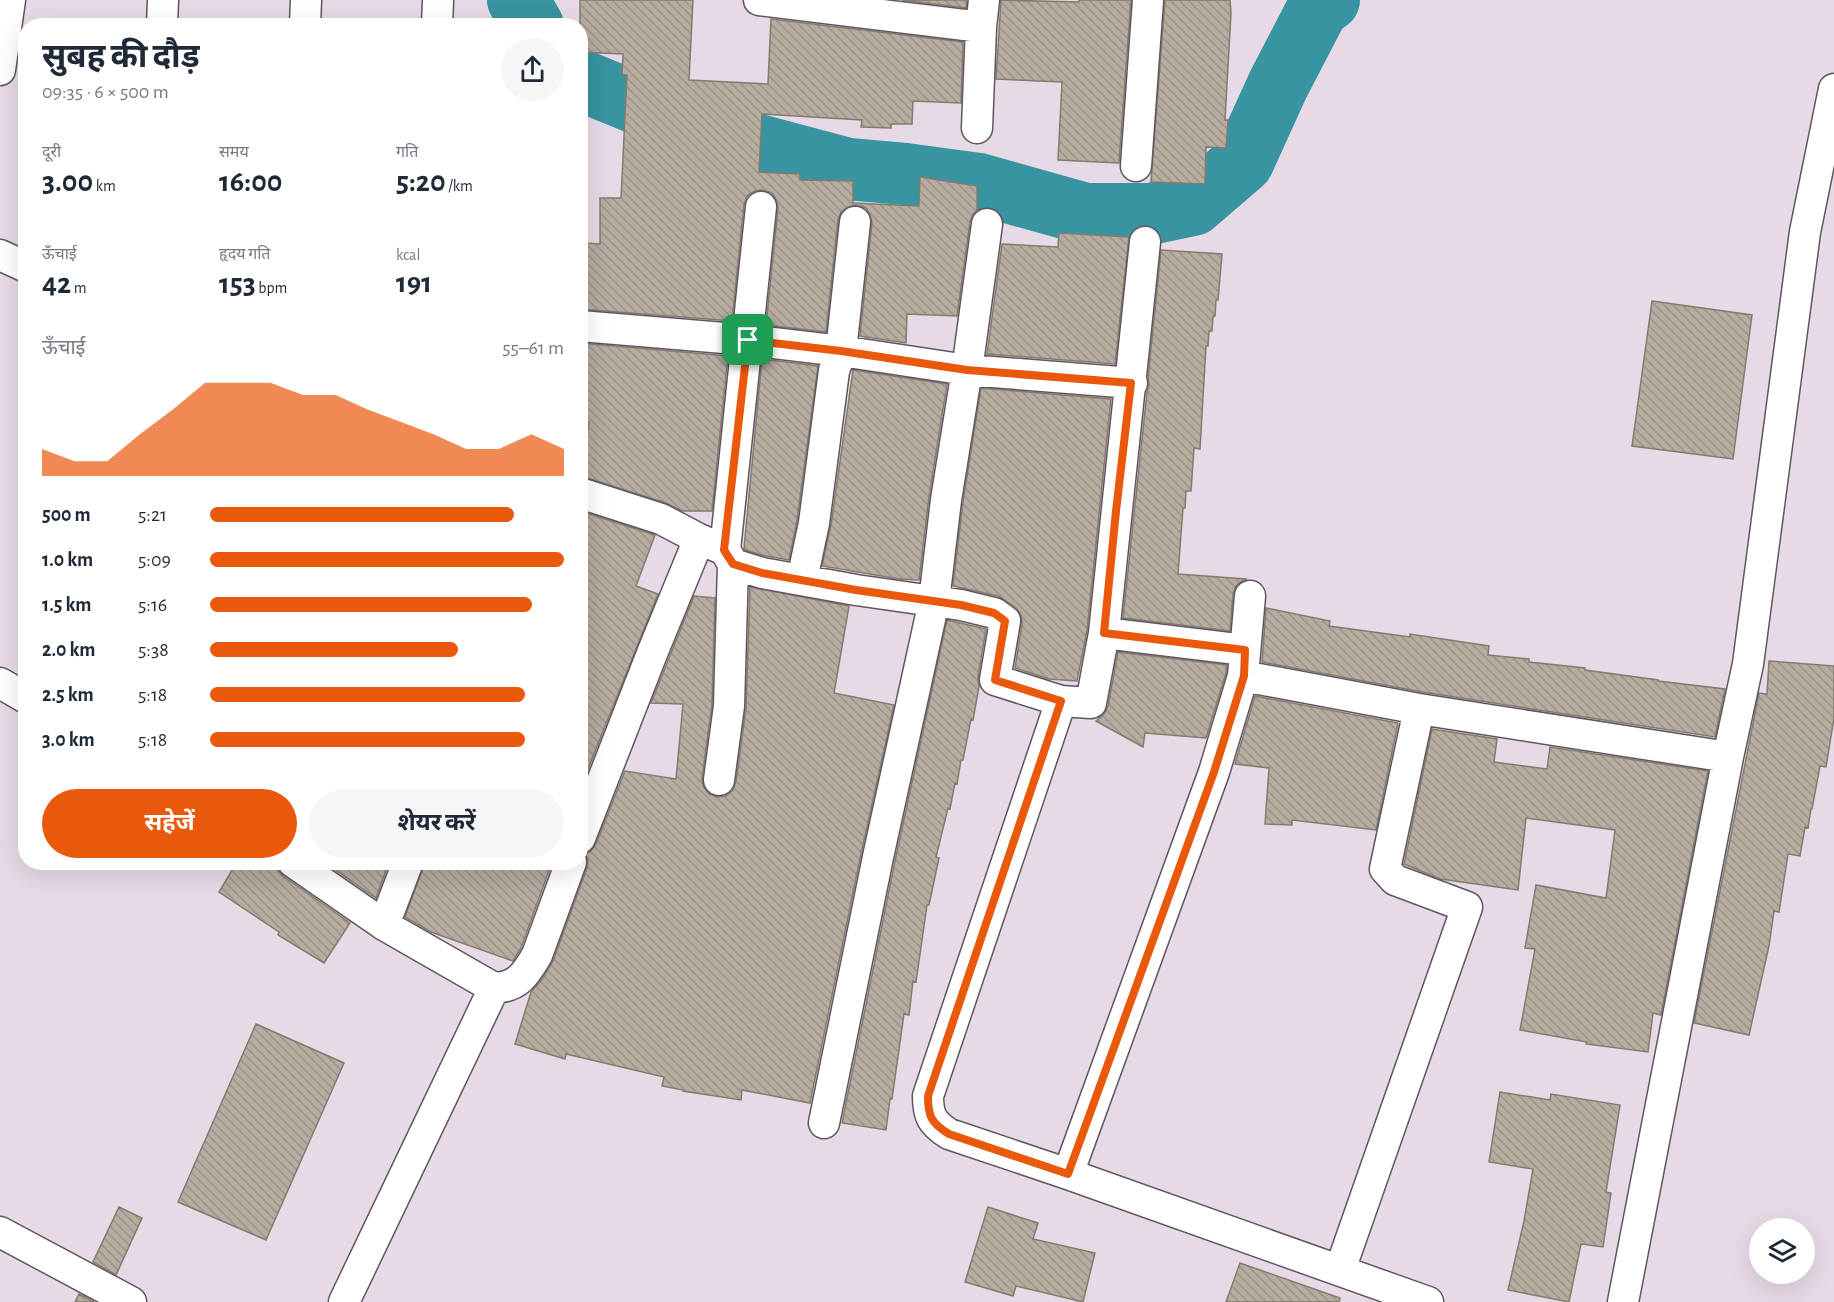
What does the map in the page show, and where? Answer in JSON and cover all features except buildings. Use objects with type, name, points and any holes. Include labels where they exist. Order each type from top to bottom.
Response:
[{"type":"street","points":[[0,70],[16,31],[10,0]]},
{"type":"street","points":[[162,18],[163,0]]},
{"type":"street","points":[[305,18],[306,0]]},
{"type":"street","points":[[437,18],[438,0]]},
{"type":"street","points":[[759,0],[983,14],[977,128]]},
{"type":"street","points":[[1136,166],[1148,0]]},
{"type":"street","points":[[1623,1302],[1748,664],[1805,232],[1834,89]]},
{"type":"street","points":[[719,780],[729,706],[719,551],[748,340],[761,207]]},
{"type":"street","points":[[802,580],[814,524],[834,371],[841,351],[855,222]]},
{"type":"street","points":[[824,1123],[878,857],[934,601],[946,500],[987,224]]},
{"type":"street","points":[[588,496],[661,519],[762,573],[994,613],[1005,621],[995,680],[1061,701],[1091,703],[1104,633],[1145,242]]},
{"type":"street","points":[[0,255],[18,263]]},
{"type":"street","points":[[588,328],[748,340],[967,370],[1131,383]]},
{"type":"street","points":[[588,818],[649,662],[719,551]]},
{"type":"street","points":[[1068,1174],[1214,772],[1244,663],[1250,596]]},
{"type":"street","points":[[1104,633],[1244,663],[1419,709],[1728,757]]},
{"type":"street","points":[[0,683],[18,693]]},
{"type":"street","points":[[1061,701],[928,1096],[928,1111],[933,1121],[949,1134],[1428,1302]]},
{"type":"street","points":[[1340,1270],[1467,907],[1395,880],[1385,869],[1419,709]]},
{"type":"street","points":[[304,870],[384,926],[494,988],[504,988],[514,984],[529,968],[537,955],[568,870]]},
{"type":"street","points":[[384,926],[405,870]]},
{"type":"street","points":[[344,1302],[494,988]]},
{"type":"street","points":[[0,1232],[131,1302]]},
{"type":"waterway","points":[[518,0],[528,18]]},
{"type":"waterway","points":[[588,83],[705,131],[848,169],[979,184],[1086,214],[1150,214],[1193,205],[1243,162],[1278,85],[1318,8],[1329,0]]},
{"type":"route","points":[[748,340],[967,370],[1131,383],[1104,633],[1245,650],[1244,676],[1214,772],[1068,1174],[949,1134],[938,1127],[928,1111],[928,1096],[1061,701],[995,680],[1005,621],[994,613],[961,605],[856,590],[762,573],[733,564],[724,550],[748,340]]}]
